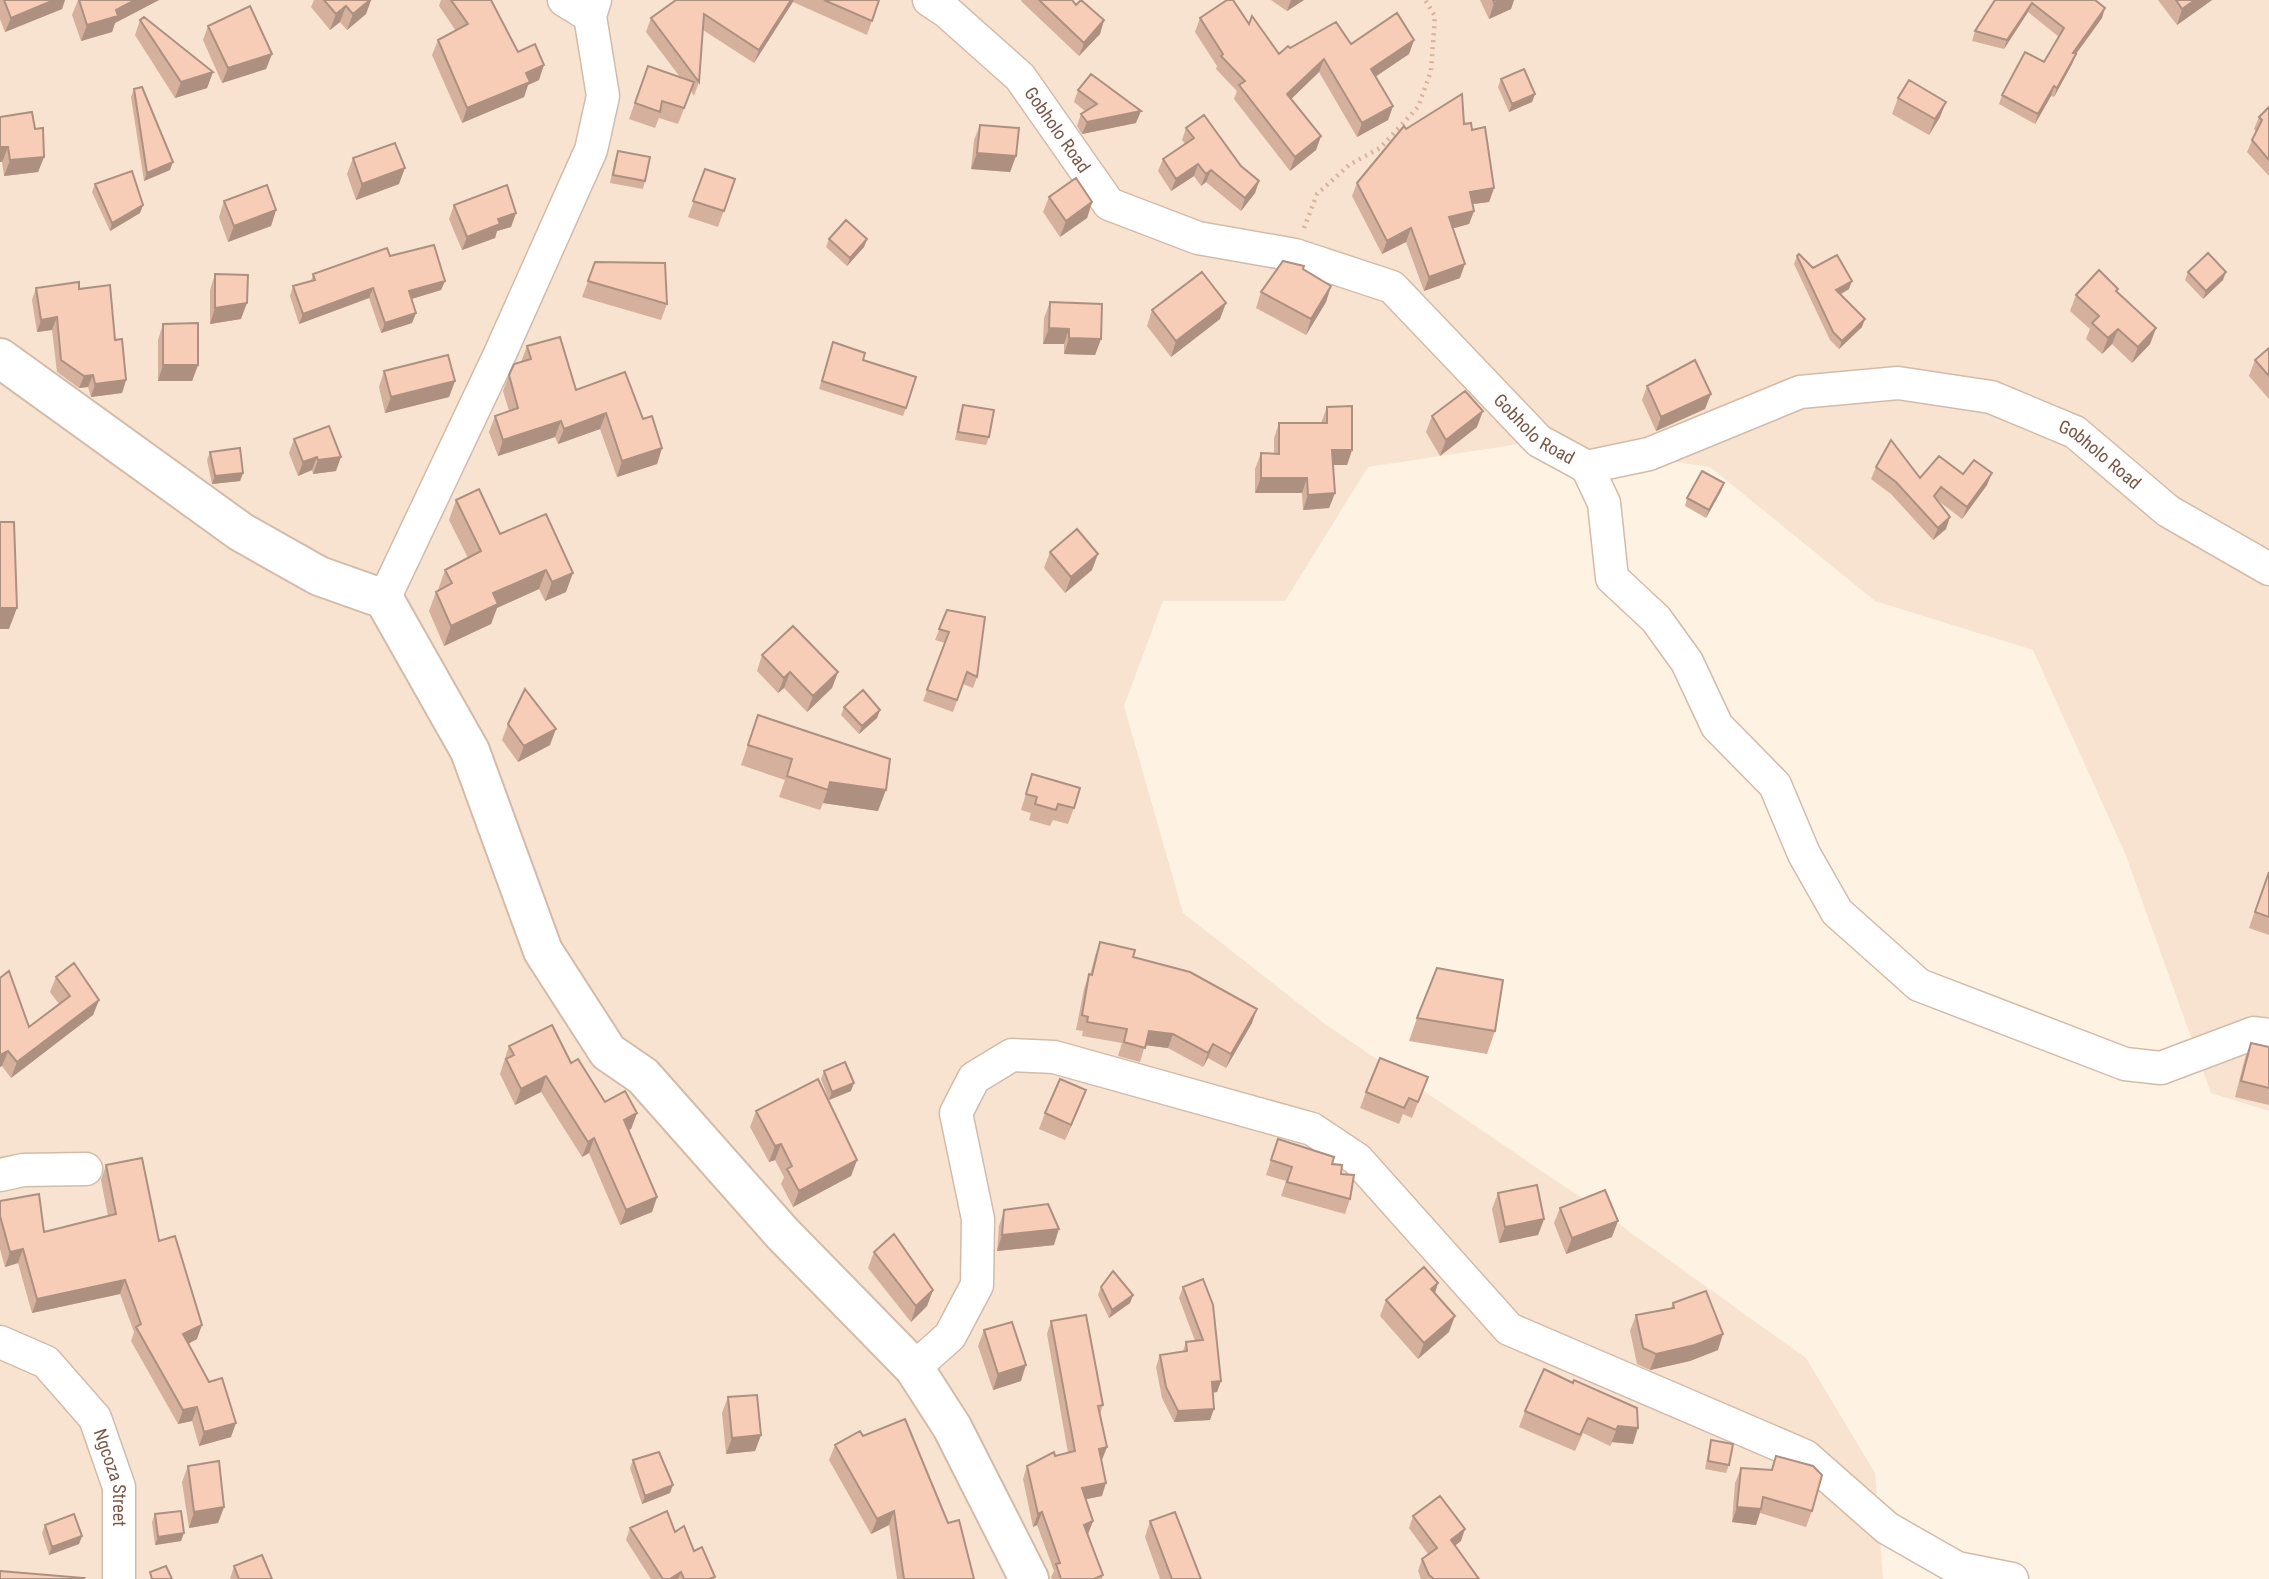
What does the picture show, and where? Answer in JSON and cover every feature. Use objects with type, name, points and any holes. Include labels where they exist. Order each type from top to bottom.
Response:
[{"type":"street","name":"Gobholo Road","points":[[929,0],[947,12],[1020,77],[1110,204],[1198,238],[1294,255],[1392,287],[1539,441],[1587,467],[1649,454],[1800,392],[1898,383],[1991,397],[2075,432],[2168,511],[2269,569]]},
{"type":"street","points":[[384,599],[499,356],[591,150],[603,96],[583,5]]},
{"type":"street","points":[[0,358],[241,531],[319,576],[384,599],[470,751],[543,951],[608,1052],[643,1076],[782,1233],[914,1368],[952,1427],[1029,1579]]},
{"type":"street","points":[[1587,467],[1604,503],[1612,578],[1656,619],[1688,662],[1717,726],[1775,785],[1804,854],[1837,912],[1919,985],[2125,1064],[2161,1068],[2254,1033],[2269,1035]]},
{"type":"street","points":[[914,1368],[950,1336],[977,1285],[978,1219],[956,1112],[974,1078],[1012,1055],[1055,1057],[1312,1129],[1356,1159],[1509,1329],[1805,1456],[1887,1528],[1957,1568],[2012,1579]]},
{"type":"street","points":[[0,1175],[23,1170],[86,1169]]},
{"type":"street","name":"Ngcoza Street","points":[[0,1342],[46,1362],[95,1418],[119,1487],[119,1579]]},
{"type":"path","points":[[1294,255],[1317,194],[1349,165],[1380,148],[1418,107],[1431,71],[1435,16],[1425,0]]},
{"type":"shaded area","points":[[0,0],[2269,0],[2269,1111],[2211,1093],[2125,853],[2033,650],[1875,601],[1710,467],[1539,441],[1368,467],[1285,601],[1163,601],[1124,706],[1183,913],[1325,1024],[1595,1207],[1806,1358],[1875,1473],[1883,1579],[0,1579]]},
{"type":"building","points":[[4,0],[54,0],[11,18]]},
{"type":"building","points":[[79,0],[135,0],[116,10],[118,16],[87,25]]},
{"type":"building","points":[[324,0],[370,0],[353,14],[346,6],[336,14]]},
{"type":"building","points":[[451,0],[491,0],[518,52],[535,44],[544,65],[526,73],[530,82],[467,108],[438,40],[468,24]]},
{"type":"building","points":[[676,0],[791,0],[759,50],[704,14],[699,82],[651,18]]},
{"type":"building","points":[[824,0],[879,0],[872,21]]},
{"type":"building","points":[[1039,0],[1072,0],[1076,5],[1081,0],[1104,20],[1084,43]]},
{"type":"building","points":[[1227,0],[1233,0],[1249,24],[1252,16],[1279,54],[1288,46],[1290,48],[1336,22],[1351,44],[1397,13],[1414,40],[1371,69],[1393,106],[1362,123],[1324,59],[1287,94],[1321,136],[1295,157],[1239,85],[1245,81],[1221,56],[1223,54],[1200,18]]},
{"type":"building","points":[[1995,0],[2095,0],[2105,8],[2073,53],[2076,54],[2057,88],[2054,86],[2038,114],[2002,95],[2025,52],[2044,62],[2064,28],[2032,3],[2007,40],[1975,31]]},
{"type":"building","points":[[2176,0],[2195,0],[2182,9]]},
{"type":"building","points":[[250,6],[272,54],[228,68],[208,26]]},
{"type":"building","points":[[144,17],[213,72],[181,82],[140,20]]},
{"type":"building","points":[[648,66],[694,82],[684,108],[662,101],[660,112],[635,103]]},
{"type":"building","points":[[1524,69],[1535,94],[1512,104],[1501,79]]},
{"type":"building","points":[[1091,74],[1141,111],[1087,122],[1081,114],[1097,104],[1078,90]]},
{"type":"building","points":[[1909,80],[1946,102],[1935,119],[1898,98]]},
{"type":"building","points":[[142,87],[173,162],[147,173],[134,89]]},
{"type":"building","points":[[1462,94],[1464,124],[1471,123],[1472,130],[1485,127],[1494,188],[1470,192],[1474,211],[1449,217],[1465,264],[1429,277],[1411,228],[1387,241],[1357,183],[1404,126],[1406,129]]},
{"type":"building","points":[[2269,107],[2269,160],[2252,140],[2262,120],[2259,117]]},
{"type":"building","points":[[32,112],[35,129],[43,128],[44,157],[10,160],[8,147],[0,147],[0,117]]},
{"type":"building","points":[[1204,115],[1241,166],[1259,181],[1245,198],[1211,170],[1206,174],[1198,164],[1176,179],[1163,159],[1194,138],[1186,128]]},
{"type":"building","points":[[980,125],[1019,128],[1016,156],[977,153]]},
{"type":"building","points":[[395,143],[405,168],[362,184],[353,158]]},
{"type":"building","points":[[618,151],[650,157],[645,181],[613,175]]},
{"type":"building","points":[[705,169],[735,179],[724,211],[693,201]]},
{"type":"building","points":[[132,171],[143,205],[112,223],[95,184]]},
{"type":"building","points":[[1076,178],[1092,202],[1066,221],[1049,197]]},
{"type":"building","points":[[267,185],[276,210],[234,226],[224,201]]},
{"type":"building","points":[[507,185],[516,213],[498,219],[500,224],[467,237],[454,205]]},
{"type":"building","points":[[846,220],[867,239],[850,258],[829,239]]},
{"type":"building","points":[[434,245],[445,281],[409,291],[416,313],[385,323],[373,288],[303,314],[293,286],[315,280],[313,274],[387,248],[390,256]]},
{"type":"building","points":[[2208,253],[2226,272],[2206,291],[2188,272]]},
{"type":"building","points":[[1799,254],[1813,268],[1837,255],[1852,281],[1836,290],[1865,319],[1842,341],[1833,332],[1797,256]]},
{"type":"building","points":[[1283,261],[1304,266],[1303,269],[1331,286],[1311,319],[1261,292]]},
{"type":"building","points":[[595,262],[665,263],[667,304],[588,281]]},
{"type":"building","points":[[2099,270],[2118,289],[2116,291],[2156,328],[2138,347],[2118,329],[2108,338],[2092,323],[2099,316],[2076,295]]},
{"type":"building","points":[[1202,272],[1226,303],[1176,341],[1152,310]]},
{"type":"building","points":[[215,274],[248,275],[247,303],[215,308]]},
{"type":"building","points":[[79,282],[79,289],[110,285],[115,340],[122,339],[126,380],[95,384],[93,375],[84,376],[61,360],[57,317],[41,320],[36,288]]},
{"type":"building","points":[[1050,302],[1102,304],[1101,339],[1069,338],[1069,329],[1049,328]]},
{"type":"building","points":[[198,323],[198,365],[163,365],[163,324]]},
{"type":"building","points":[[560,337],[576,390],[625,372],[643,419],[652,416],[662,448],[622,461],[606,413],[564,429],[561,421],[503,440],[495,416],[518,408],[509,375],[514,364],[531,359],[527,346]]},
{"type":"building","points":[[833,342],[865,353],[863,360],[916,377],[906,408],[822,381]]},
{"type":"building","points":[[2269,348],[2269,376],[2255,360]]},
{"type":"building","points":[[448,355],[455,381],[391,397],[384,371]]},
{"type":"building","points":[[1695,360],[1711,394],[1661,417],[1647,386]]},
{"type":"building","points":[[1465,391],[1483,411],[1446,440],[1432,416]]},
{"type":"building","points":[[963,405],[994,410],[989,437],[958,432]]},
{"type":"building","points":[[1352,406],[1352,450],[1332,450],[1335,493],[1308,495],[1307,478],[1261,478],[1261,453],[1279,454],[1279,423],[1327,423],[1327,407]]},
{"type":"building","points":[[329,426],[341,457],[318,460],[317,457],[303,462],[294,439]]},
{"type":"building","points":[[1891,440],[1920,478],[1939,456],[1963,474],[1974,460],[1992,473],[1967,507],[1941,487],[1934,496],[1950,517],[1938,528],[1896,482],[1876,467]]},
{"type":"building","points":[[240,448],[243,473],[215,476],[210,452]]},
{"type":"building","points":[[1702,471],[1724,483],[1709,510],[1687,498]]},
{"type":"building","points":[[479,489],[500,534],[546,514],[573,573],[552,582],[546,570],[493,593],[498,604],[451,626],[436,592],[452,583],[445,570],[481,551],[456,500]]},
{"type":"building","points":[[0,522],[14,522],[17,608],[0,608]]},
{"type":"building","points":[[1077,529],[1098,554],[1071,577],[1050,552]]},
{"type":"building","points":[[947,610],[985,617],[977,677],[967,672],[957,700],[927,690],[949,632],[939,629]]},
{"type":"building","points":[[793,626],[838,672],[813,696],[790,672],[784,678],[762,655]]},
{"type":"building","points":[[525,689],[556,729],[524,746],[508,724]]},
{"type":"building","points":[[863,690],[880,710],[862,726],[844,707]]},
{"type":"building","points":[[758,715],[890,759],[886,790],[830,782],[828,790],[787,776],[792,759],[748,745]]},
{"type":"building","points":[[1032,774],[1080,788],[1074,808],[1058,804],[1056,810],[1035,804],[1037,797],[1026,794]]},
{"type":"building","points":[[2269,872],[2269,917],[2255,912]]},
{"type":"building","points":[[1100,942],[1135,950],[1133,957],[1190,972],[1257,1009],[1231,1054],[1213,1044],[1208,1053],[1173,1034],[1149,1031],[1145,1048],[1124,1042],[1127,1029],[1087,1022],[1088,1017],[1082,1015],[1089,974],[1092,975]]},
{"type":"building","points":[[74,963],[99,1000],[17,1062],[8,1051],[0,1055],[0,978],[9,971],[29,1027],[70,996],[56,977]]},
{"type":"building","points":[[1437,968],[1503,980],[1495,1031],[1417,1018]]},
{"type":"building","points":[[552,1025],[571,1063],[578,1059],[605,1102],[625,1091],[637,1113],[624,1120],[657,1197],[626,1210],[594,1138],[588,1142],[546,1076],[521,1089],[506,1059],[514,1055],[509,1046]]},
{"type":"building","points":[[2251,1043],[2269,1047],[2269,1088],[2241,1081]]},
{"type":"building","points":[[1380,1058],[1428,1077],[1418,1102],[1409,1098],[1404,1108],[1366,1092]]},
{"type":"building","points":[[845,1062],[854,1083],[832,1092],[824,1071]]},
{"type":"building","points":[[818,1079],[857,1160],[799,1191],[787,1169],[792,1166],[781,1144],[775,1146],[756,1111]]},
{"type":"building","points":[[1060,1079],[1086,1090],[1071,1125],[1045,1113]]},
{"type":"building","points":[[1278,1139],[1334,1157],[1332,1164],[1342,1165],[1341,1174],[1354,1175],[1350,1199],[1287,1182],[1292,1167],[1271,1160]]},
{"type":"building","points":[[142,1158],[159,1241],[175,1236],[202,1325],[183,1334],[209,1382],[222,1378],[236,1423],[204,1432],[197,1407],[183,1410],[136,1327],[141,1324],[125,1280],[37,1299],[23,1249],[10,1252],[0,1216],[0,1201],[39,1194],[44,1232],[116,1214],[106,1165]]},
{"type":"building","points":[[1537,1185],[1544,1219],[1505,1227],[1498,1193]]},
{"type":"building","points":[[1605,1190],[1618,1221],[1572,1238],[1560,1208]]},
{"type":"building","points":[[1048,1204],[1059,1229],[1002,1235],[1004,1210]]},
{"type":"building","points":[[894,1234],[933,1290],[916,1306],[874,1252]]},
{"type":"building","points":[[1424,1267],[1438,1283],[1431,1289],[1455,1316],[1424,1343],[1386,1300]]},
{"type":"building","points":[[1113,1271],[1133,1295],[1112,1310],[1101,1287]]},
{"type":"building","points":[[1203,1279],[1213,1305],[1221,1381],[1212,1382],[1214,1409],[1178,1411],[1166,1387],[1160,1355],[1187,1351],[1186,1342],[1203,1340],[1183,1287]]},
{"type":"building","points":[[1706,1291],[1723,1334],[1695,1345],[1656,1354],[1643,1348],[1636,1315],[1674,1308],[1673,1303]]},
{"type":"building","points":[[1086,1315],[1103,1405],[1098,1406],[1107,1447],[1099,1449],[1106,1483],[1082,1488],[1093,1521],[1084,1525],[1103,1575],[1094,1579],[1061,1579],[1056,1564],[1060,1563],[1042,1512],[1038,1514],[1027,1466],[1054,1452],[1055,1456],[1075,1451],[1051,1321]]},
{"type":"building","points":[[1012,1322],[1026,1365],[998,1374],[984,1330]]},
{"type":"building","points":[[1544,1369],[1637,1408],[1638,1428],[1618,1426],[1616,1430],[1588,1418],[1580,1435],[1525,1411]]},
{"type":"building","points":[[757,1395],[761,1435],[732,1438],[728,1397]]},
{"type":"building","points":[[905,1419],[948,1523],[959,1520],[974,1579],[904,1579],[894,1511],[877,1519],[835,1445],[860,1431],[863,1436]]},
{"type":"building","points":[[1711,1440],[1733,1444],[1729,1465],[1708,1461]]},
{"type":"building","points":[[659,1452],[673,1485],[645,1496],[633,1460]]},
{"type":"building","points":[[1776,1456],[1813,1466],[1822,1475],[1812,1511],[1763,1497],[1761,1509],[1737,1507],[1741,1468],[1772,1470]]},
{"type":"building","points":[[219,1461],[224,1507],[194,1512],[188,1466]]},
{"type":"building","points":[[1440,1496],[1465,1529],[1451,1540],[1479,1579],[1434,1579],[1429,1575],[1422,1559],[1437,1548],[1413,1516]]},
{"type":"building","points":[[181,1511],[184,1533],[158,1537],[155,1514]]},
{"type":"building","points":[[667,1511],[675,1532],[684,1526],[694,1551],[702,1547],[715,1577],[684,1579],[681,1572],[670,1579],[663,1579],[630,1528]]},
{"type":"building","points":[[1175,1512],[1201,1579],[1172,1579],[1150,1521]]},
{"type":"building","points":[[74,1514],[82,1536],[52,1547],[45,1525]]},
{"type":"building","points":[[262,1555],[272,1579],[239,1579],[234,1566]]},
{"type":"building","points":[[166,1566],[172,1579],[152,1579],[150,1572]]},
{"type":"building","points":[[0,1571],[84,1578],[0,1579]]}]
